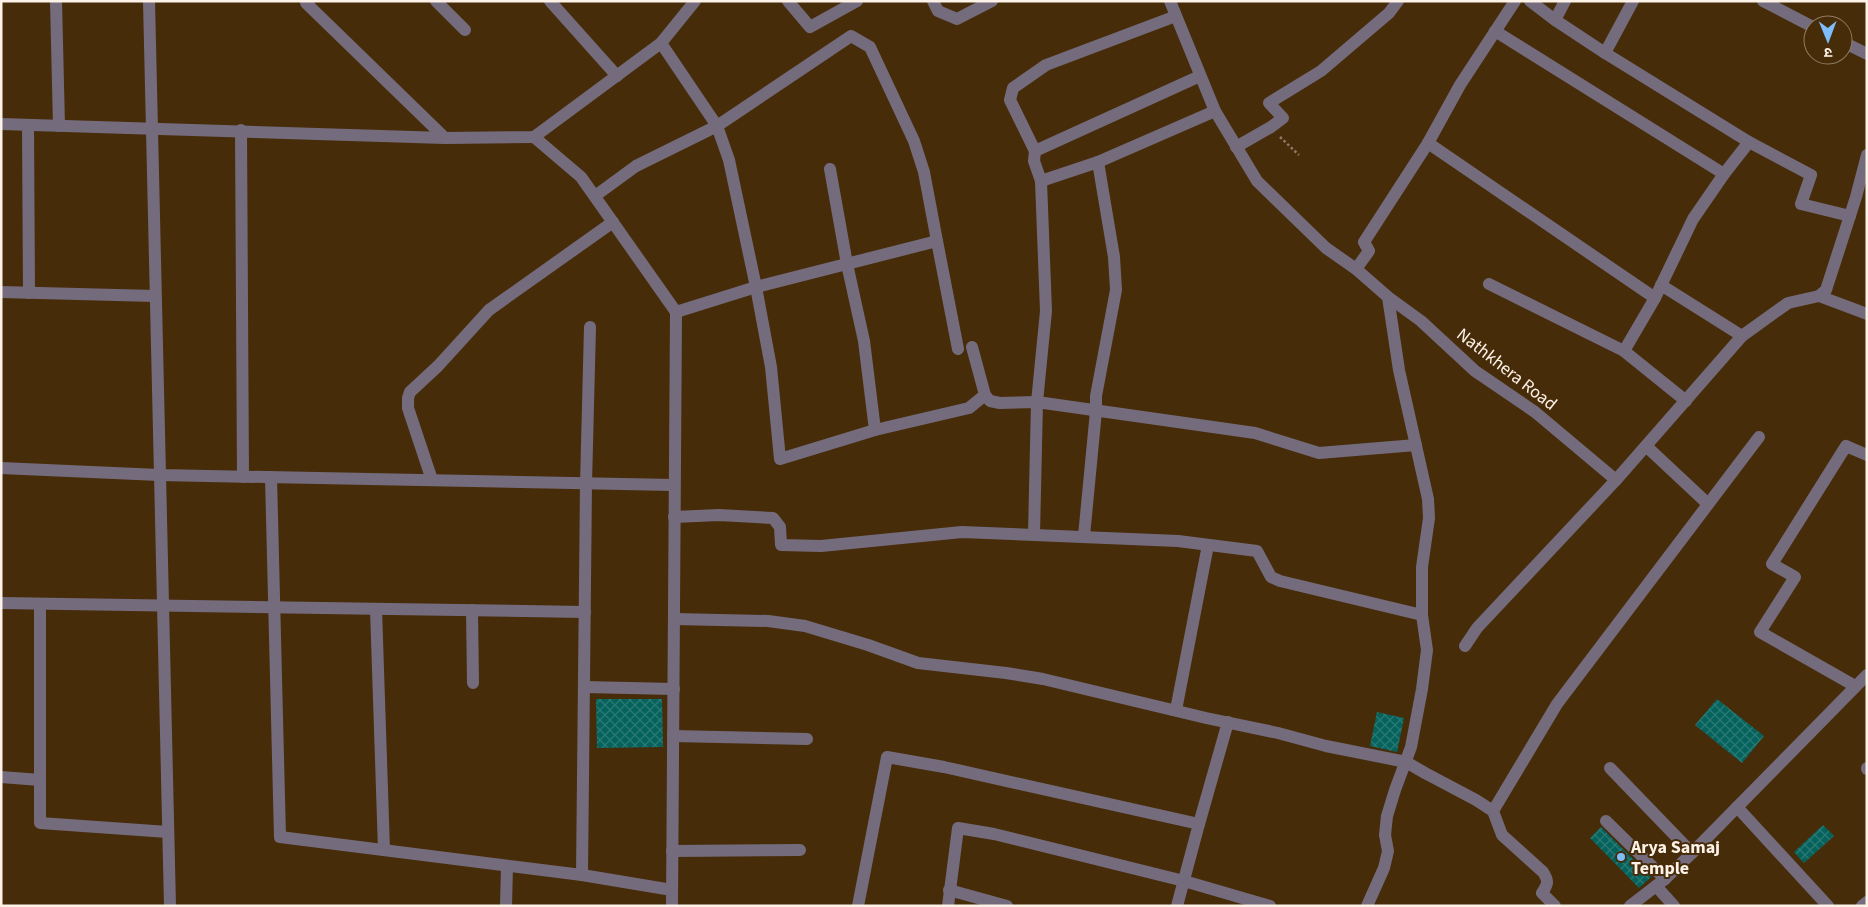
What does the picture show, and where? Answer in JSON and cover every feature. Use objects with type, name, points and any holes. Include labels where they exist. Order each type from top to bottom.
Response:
[{"type":"street","points":[[56,1],[59,126]]},
{"type":"street","points":[[149,1],[170,906]]},
{"type":"street","points":[[436,1],[464,30]]},
{"type":"street","points":[[550,1],[617,76]]},
{"type":"street","points":[[1,124],[241,130],[445,138],[534,138],[662,43],[695,1]]},
{"type":"street","points":[[788,1],[810,26],[857,1]]},
{"type":"street","points":[[933,1],[938,11],[957,19],[992,1]]},
{"type":"street","name":"Nathkhera Road","points":[[1170,1],[1215,112],[1257,181],[1326,248],[1356,269],[1388,297],[1421,321],[1475,371],[1535,412],[1616,480]]},
{"type":"street","points":[[1236,148],[1271,128],[1283,118],[1269,103],[1322,71],[1389,13],[1398,1]]},
{"type":"street","points":[[1356,269],[1369,251],[1364,242],[1428,143],[1460,86],[1514,1]]},
{"type":"street","points":[[1530,1],[1605,53],[1749,142],[1811,175],[1801,204],[1850,216]]},
{"type":"street","points":[[1555,20],[1565,1]]},
{"type":"street","points":[[1605,53],[1633,1]]},
{"type":"street","points":[[1763,1],[1803,22]]},
{"type":"street","points":[[306,3],[445,138]]},
{"type":"street","points":[[1034,534],[1037,402],[1046,311],[1042,180],[1034,161],[1035,151],[1010,100],[1013,88],[1046,65],[1176,16]]},
{"type":"street","points":[[1495,31],[1724,174]]},
{"type":"street","points":[[595,196],[636,166],[717,126],[851,36],[870,47],[914,141],[924,172],[958,349]]},
{"type":"street","points":[[662,43],[717,126],[729,160],[771,367],[780,459],[876,430],[969,408],[985,395]]},
{"type":"street","points":[[1853,47],[1867,54]]},
{"type":"street","points":[[1035,151],[1200,76]]},
{"type":"street","points":[[1042,180],[1098,162],[1215,112]]},
{"type":"street","points":[[28,125],[29,293]]},
{"type":"street","points":[[241,130],[243,477]]},
{"type":"street","points":[[534,138],[581,177],[676,312],[672,906]]},
{"type":"street","points":[[1624,351],[1661,285],[1693,219],[1749,142]]},
{"type":"street","points":[[1428,143],[1654,298]]},
{"type":"street","points":[[1465,646],[1477,628],[1616,480],[1742,336],[1788,303],[1819,296],[1826,290],[1867,155]]},
{"type":"street","points":[[1084,536],[1096,396],[1116,290],[1114,257],[1098,162]]},
{"type":"street","points":[[830,169],[864,341],[876,430]]},
{"type":"street","points":[[432,480],[408,408],[410,392],[438,366],[489,310],[613,222]]},
{"type":"street","points":[[676,312],[756,287],[937,241]]},
{"type":"street","points":[[1489,284],[1624,351],[1686,401]]},
{"type":"street","points":[[1661,285],[1742,336]]},
{"type":"street","points":[[1,292],[155,296]]},
{"type":"street","points":[[1819,296],[1867,314]]},
{"type":"street","points":[[1367,906],[1384,868],[1388,851],[1385,835],[1387,816],[1406,762],[1417,719],[1427,650],[1422,616],[1422,567],[1429,518],[1428,499],[1399,370],[1388,297]]},
{"type":"street","points":[[582,876],[584,612],[590,327]]},
{"type":"street","points":[[972,347],[985,395],[990,401],[1000,403],[1037,402],[1255,433],[1319,453],[1416,445]]},
{"type":"street","points":[[1493,811],[1557,704],[1759,437]]},
{"type":"street","points":[[1646,446],[1708,504]]},
{"type":"street","points":[[1855,686],[1760,632],[1795,577],[1772,564],[1846,446],[1867,455]]},
{"type":"street","points":[[1,468],[159,475],[674,485]]},
{"type":"street","points":[[271,477],[280,837],[582,876],[672,890]]},
{"type":"street","points":[[674,517],[719,515],[773,518],[780,527],[781,545],[821,546],[962,532],[1178,541],[1257,551],[1271,578],[1422,616]]},
{"type":"street","points":[[1176,710],[1208,545]]},
{"type":"street","points":[[1,604],[584,612]]},
{"type":"street","points":[[40,604],[40,823],[168,832]]},
{"type":"street","points":[[376,609],[384,850]]},
{"type":"street","points":[[472,610],[473,683]]},
{"type":"street","points":[[674,619],[768,621],[805,626],[868,645],[918,663],[1006,673],[1043,680],[1278,732],[1326,746],[1406,762],[1493,811],[1502,835],[1543,872],[1548,880],[1548,884],[1542,893],[1555,906]]},
{"type":"street","points":[[1630,906],[1661,883],[1692,853],[1867,674]]},
{"type":"street","points":[[584,687],[674,689]]},
{"type":"street","points":[[1177,906],[1228,722]]},
{"type":"street","points":[[673,736],[807,739]]},
{"type":"street","points":[[858,906],[887,757],[944,767],[1199,824]]},
{"type":"street","points":[[1610,768],[1692,853]]},
{"type":"street","points":[[1,778],[40,780]]},
{"type":"street","points":[[1737,807],[1828,906]]},
{"type":"street","points":[[1606,820],[1661,883],[1674,906]]},
{"type":"street","points":[[948,906],[958,828],[994,834],[1184,881],[1270,906]]},
{"type":"street","points":[[672,851],[800,850]]},
{"type":"street","points":[[506,906],[507,866]]},
{"type":"street","points":[[949,890],[1007,906]]},
{"type":"street","points":[[1862,906],[1867,902]]},
{"type":"path","points":[[1271,128],[1299,155]]},
{"type":"building","points":[[596,699],[662,699],[663,747],[597,748]]},
{"type":"building","points":[[1717,699],[1764,736],[1742,763],[1695,725]]},
{"type":"building","points":[[1377,712],[1404,718],[1397,752],[1370,746]]},
{"type":"building","points":[[1823,825],[1834,836],[1804,863],[1794,852]]},
{"type":"building","name":"Arya Samaj Temple","points":[[1601,827],[1651,877],[1639,888],[1590,838]]},
{"type":"place","name":"Arya Samaj Temple","points":[[1621,857]]}]
